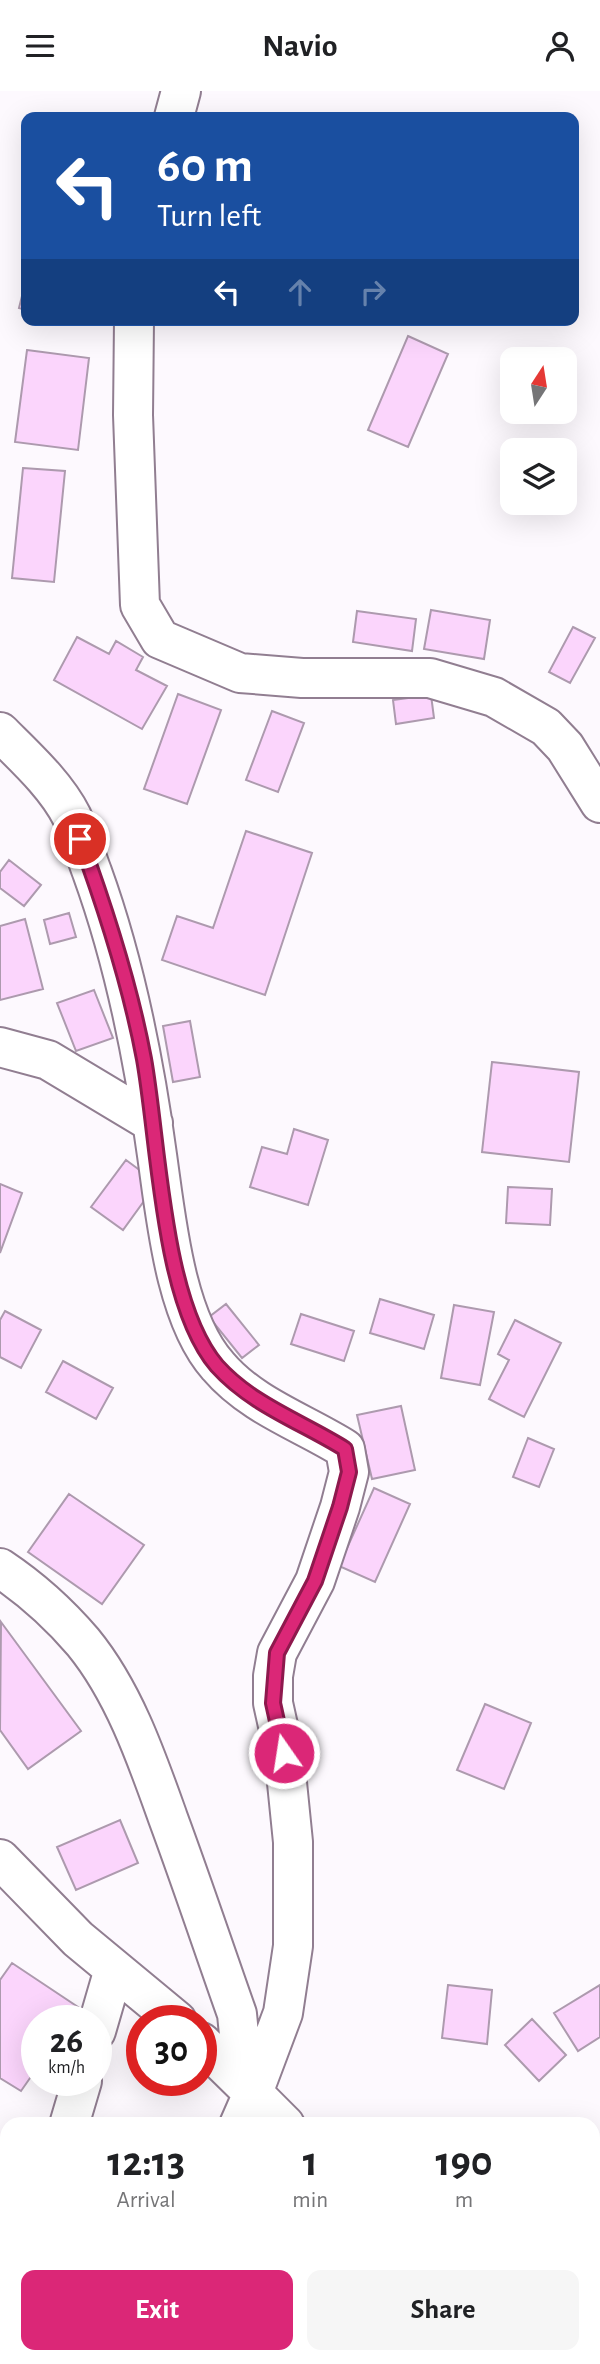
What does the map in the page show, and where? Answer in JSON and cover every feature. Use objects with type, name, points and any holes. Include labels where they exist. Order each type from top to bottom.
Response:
[{"type":"street","points":[[175,112],[181,91]]},
{"type":"street","points":[[134,326],[133,415],[140,605],[160,639],[240,674],[329,678],[430,678],[494,697],[546,727],[565,747],[600,803]]},
{"type":"street","points":[[0,732],[32,764],[71,815],[106,910],[144,1057],[166,1220],[190,1324],[216,1364],[240,1389],[263,1405],[345,1449],[349,1472],[315,1581],[277,1653],[273,1676],[273,1703],[284,1753],[293,1842],[293,1946],[283,2013],[243,2099]]},
{"type":"street","points":[[0,1047],[48,1060],[153,1123]]},
{"type":"street","points":[[0,1568],[22,1582],[84,1643],[109,1681],[130,1723],[149,1765],[237,2014],[243,2099]]},
{"type":"street","points":[[0,1859],[34,1897],[158,2005]]},
{"type":"street","points":[[104,2005],[114,1969]]},
{"type":"street","points":[[217,2064],[243,2099],[272,2117]]},
{"type":"street","points":[[71,2117],[78,2096]]},
{"type":"building","points":[[408,336],[448,354],[408,447],[368,430]]},
{"type":"building","points":[[27,350],[89,358],[78,450],[15,442]]},
{"type":"building","points":[[23,468],[65,471],[54,582],[12,578]]},
{"type":"building","points":[[431,610],[490,620],[484,659],[424,649]]},
{"type":"building","points":[[357,611],[416,619],[412,651],[353,642]]},
{"type":"building","points":[[573,627],[595,638],[570,683],[549,672]]},
{"type":"building","points":[[77,637],[109,654],[116,641],[143,657],[136,670],[167,686],[142,729],[54,680]]},
{"type":"building","points":[[178,694],[221,710],[187,804],[144,789]]},
{"type":"building","points":[[431,695],[434,718],[396,724],[393,700]]},
{"type":"building","points":[[272,711],[304,723],[278,792],[246,780]]},
{"type":"building","points":[[246,831],[312,853],[265,995],[162,960],[177,916],[213,928]]},
{"type":"building","points":[[9,860],[41,885],[24,906],[0,888],[0,872]]},
{"type":"building","points":[[69,913],[76,937],[50,944],[44,920]]},
{"type":"building","points":[[25,919],[43,989],[0,1000],[0,926]]},
{"type":"building","points":[[94,990],[113,1038],[76,1051],[57,1003]]},
{"type":"building","points":[[190,1021],[200,1077],[173,1082],[163,1026]]},
{"type":"building","points":[[492,1062],[579,1072],[569,1162],[482,1152]]},
{"type":"building","points":[[294,1129],[328,1140],[308,1205],[250,1187],[262,1147],[287,1154]]},
{"type":"building","points":[[126,1160],[157,1183],[123,1230],[91,1207]]},
{"type":"building","points":[[0,1184],[22,1193],[0,1253]]},
{"type":"building","points":[[508,1187],[552,1189],[550,1225],[506,1223]]},
{"type":"building","points":[[380,1299],[434,1315],[424,1349],[370,1333]]},
{"type":"building","points":[[226,1304],[259,1345],[242,1358],[209,1317]]},
{"type":"building","points":[[454,1305],[494,1312],[480,1385],[441,1378]]},
{"type":"building","points":[[5,1311],[41,1330],[21,1368],[0,1357],[0,1320]]},
{"type":"building","points":[[301,1314],[354,1331],[344,1361],[291,1344]]},
{"type":"building","points":[[515,1320],[561,1343],[524,1417],[489,1399],[509,1360],[498,1354]]},
{"type":"building","points":[[63,1361],[113,1388],[96,1419],[46,1392]]},
{"type":"building","points":[[401,1406],[415,1470],[372,1479],[357,1415]]},
{"type":"building","points":[[528,1438],[554,1449],[539,1487],[513,1477]]},
{"type":"building","points":[[374,1488],[410,1504],[375,1582],[339,1566]]},
{"type":"building","points":[[69,1494],[144,1545],[102,1604],[28,1552]]},
{"type":"building","points":[[1,1622],[81,1731],[28,1769],[0,1730]]},
{"type":"building","points":[[485,1704],[531,1723],[504,1789],[457,1770]]},
{"type":"building","points":[[120,1820],[138,1863],[76,1890],[57,1847]]},
{"type":"building","points":[[12,1963],[75,2005],[21,2005],[21,2091],[0,2078],[0,1980]]},
{"type":"building","points":[[448,1985],[492,1990],[487,2044],[442,2038]]},
{"type":"building","points":[[600,1985],[600,2037],[578,2051],[554,2013]]},
{"type":"building","points":[[532,2019],[566,2055],[539,2081],[505,2045]]},
{"type":"route","points":[[80,839],[106,910],[144,1057],[166,1220],[190,1324],[216,1364],[240,1389],[263,1405],[290,1417],[345,1449],[349,1472],[340,1507],[315,1581],[277,1653],[273,1676],[273,1703],[284,1753]]}]
